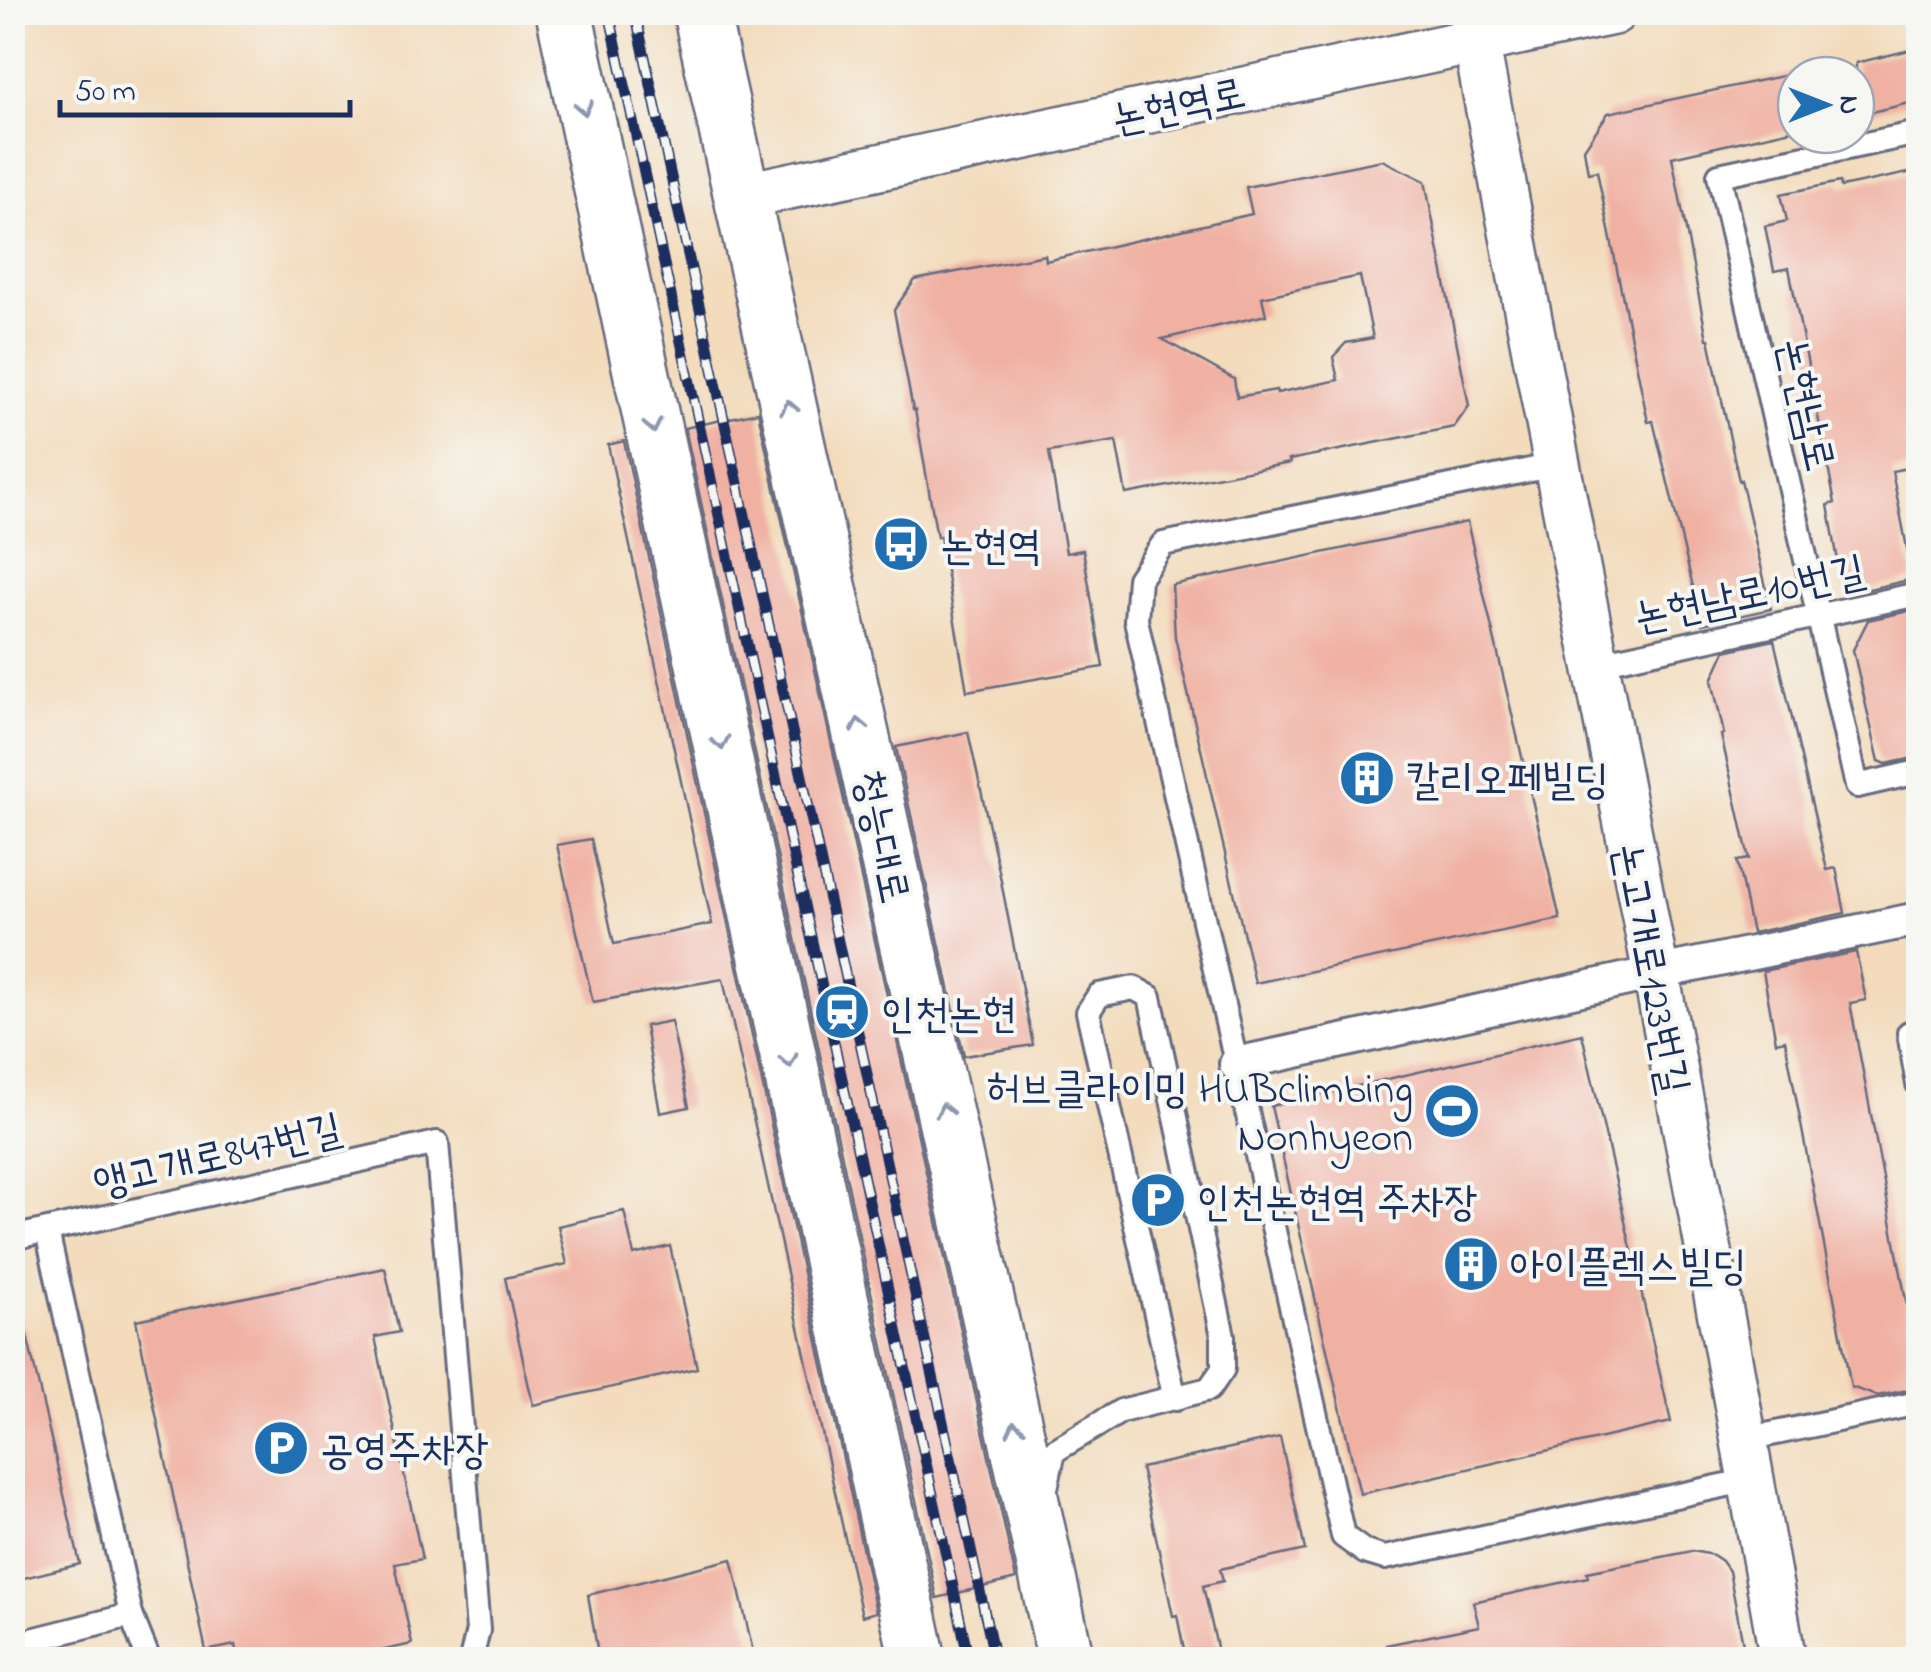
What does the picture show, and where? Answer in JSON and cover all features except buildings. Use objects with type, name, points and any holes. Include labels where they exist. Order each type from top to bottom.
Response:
[{"type":"main road","points":[[564,12],[918,1660]]},
{"type":"main road","name":"청능대로","points":[[701,12],[1066,1660]]},
{"type":"street","name":"논현역로","points":[[742,196],[1614,12]]},
{"type":"street","name":"논고개로123번길","points":[[1476,41],[1784,1660]]},
{"type":"street","points":[[1236,1064],[1918,919]]},
{"type":"lane","name":"논현남로","points":[[1918,133],[1719,175],[1856,786],[1918,772]]},
{"type":"lane","points":[[1555,465],[1163,544],[1139,579],[1136,620],[1343,1536],[1365,1552],[1385,1558],[1746,1460],[1918,1403]]},
{"type":"lane","name":"논현남로10번길","points":[[1594,664],[1918,594]]},
{"type":"lane","points":[[1038,1531],[1054,1451],[1121,1411],[1175,1398],[1209,1389],[1223,1369],[1223,1336],[1150,997],[1134,988],[1099,995],[1088,1012],[1175,1398]]},
{"type":"lane","points":[[1914,1032],[1918,1084]]},
{"type":"lane","name":"앵고개로847번길","points":[[12,1238],[438,1143],[478,1630],[471,1660]]},
{"type":"lane","points":[[47,1230],[131,1615],[149,1660]]},
{"type":"lane","points":[[12,1645],[131,1615]]},
{"type":"railway","points":[[609,12],[969,1660]]},
{"type":"railway","points":[[635,12],[995,1660]]},
{"type":"place","name":"논현역","points":[[901,544]]},
{"type":"place","name":"칼리오페빌딩","points":[[1367,778]]},
{"type":"place","name":"인천논현","points":[[842,1012]]},
{"type":"place","name":"허브클라이밍 HUBclimbing Nonhyeon","points":[[1452,1111]]},
{"type":"place","name":"인천논현역 주차장","points":[[1158,1200]]},
{"type":"place","name":"아이플렉스빌딩","points":[[1471,1264]]},
{"type":"place","name":"공영주차장","points":[[281,1448]]}]
